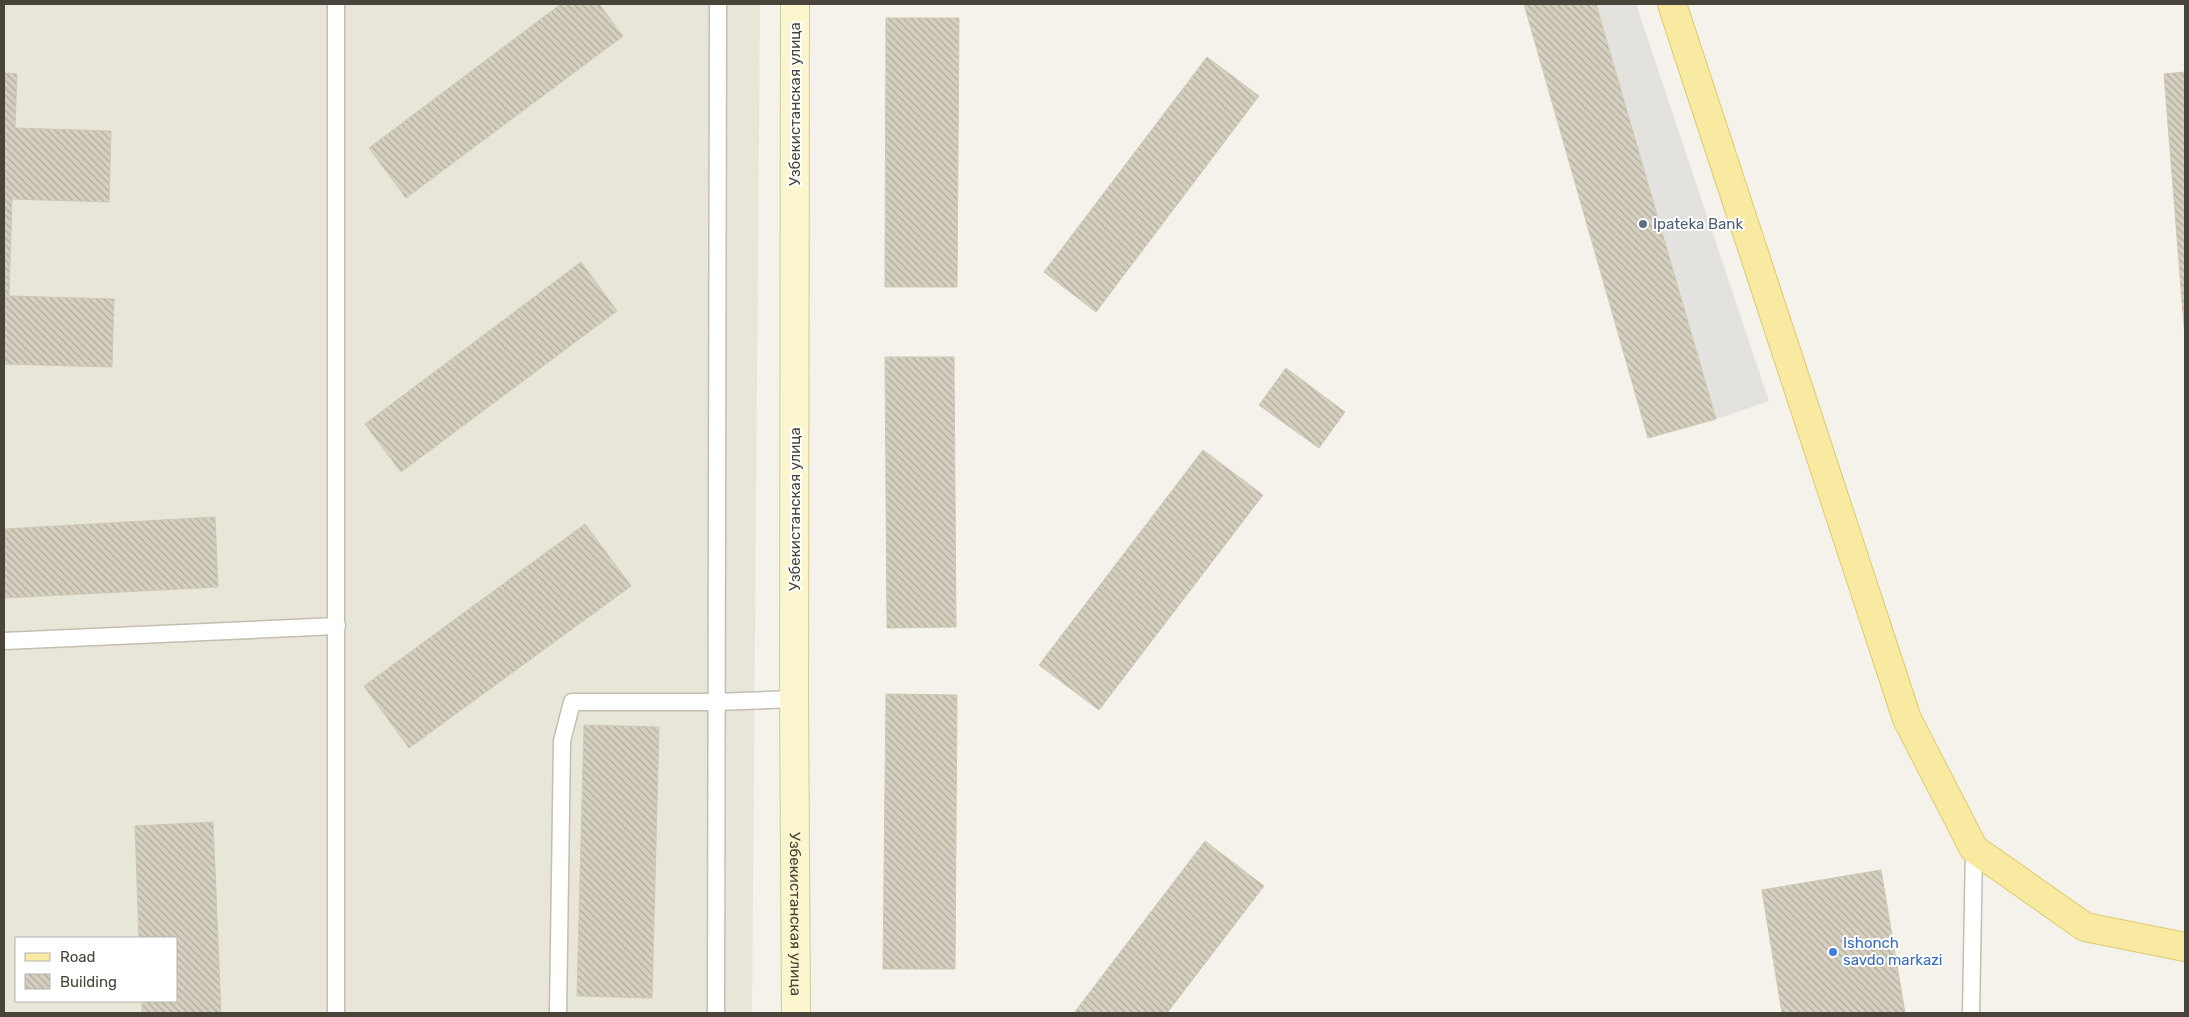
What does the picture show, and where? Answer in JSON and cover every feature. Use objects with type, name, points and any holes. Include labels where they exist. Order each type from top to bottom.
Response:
[{"type":"main road","name":"Узбекистанская улица","points":[[795,4],[794,699],[796,1013]]},
{"type":"main road","points":[[1672,4],[1907,719],[1974,849],[2085,927],[2185,947]]},
{"type":"lane","points":[[336,4],[336,1013]]},
{"type":"lane","points":[[716,1013],[718,4]]},
{"type":"lane","points":[[4,641],[336,626]]},
{"type":"lane","points":[[558,1013],[562,741],[572,702],[716,702],[794,699]]},
{"type":"lane","points":[[1971,1013],[1974,849]]},
{"type":"shaded area","points":[[4,4],[760,4],[752,1013],[4,1013]]},
{"type":"shaded area","points":[[1596,4],[1636,4],[1769,401],[1716,419]]},
{"type":"building","points":[[561,4],[599,4],[623,36],[406,198],[369,148]]},
{"type":"building","points":[[1524,4],[1596,4],[1716,419],[1648,438]]},
{"type":"building","points":[[886,18],[959,18],[957,287],[885,287]]},
{"type":"building","points":[[1207,57],[1259,96],[1096,312],[1044,272]]},
{"type":"building","points":[[2185,72],[2185,338],[2164,74]]},
{"type":"building","points":[[4,73],[17,74],[15,128],[111,131],[109,202],[12,199],[9,296],[114,299],[112,367],[4,364]]},
{"type":"building","points":[[581,262],[617,311],[401,472],[365,424]]},
{"type":"building","points":[[885,357],[954,357],[956,627],[887,628]]},
{"type":"building","points":[[1286,368],[1345,412],[1319,448],[1259,405]]},
{"type":"building","points":[[1203,450],[1263,495],[1099,710],[1039,665]]},
{"type":"building","points":[[215,517],[218,587],[4,598],[4,529]]},
{"type":"building","points":[[585,524],[631,586],[409,748],[364,686]]},
{"type":"building","points":[[886,694],[957,695],[955,969],[883,969]]},
{"type":"building","points":[[584,725],[659,727],[652,998],[577,996]]},
{"type":"building","points":[[213,822],[221,1013],[142,1013],[142,1002],[178,1002],[178,937],[139,937],[135,826]]},
{"type":"building","points":[[1205,841],[1264,886],[1167,1013],[1074,1013]]},
{"type":"building","name":"Ishonch savdo markazi","points":[[1881,870],[1905,1013],[1782,1013],[1762,890]]},
{"type":"place","name":"Ipateka Bank","points":[[1643,224]]},
{"type":"place","name":"Ishonch savdo markazi","points":[[1833,952]]}]
